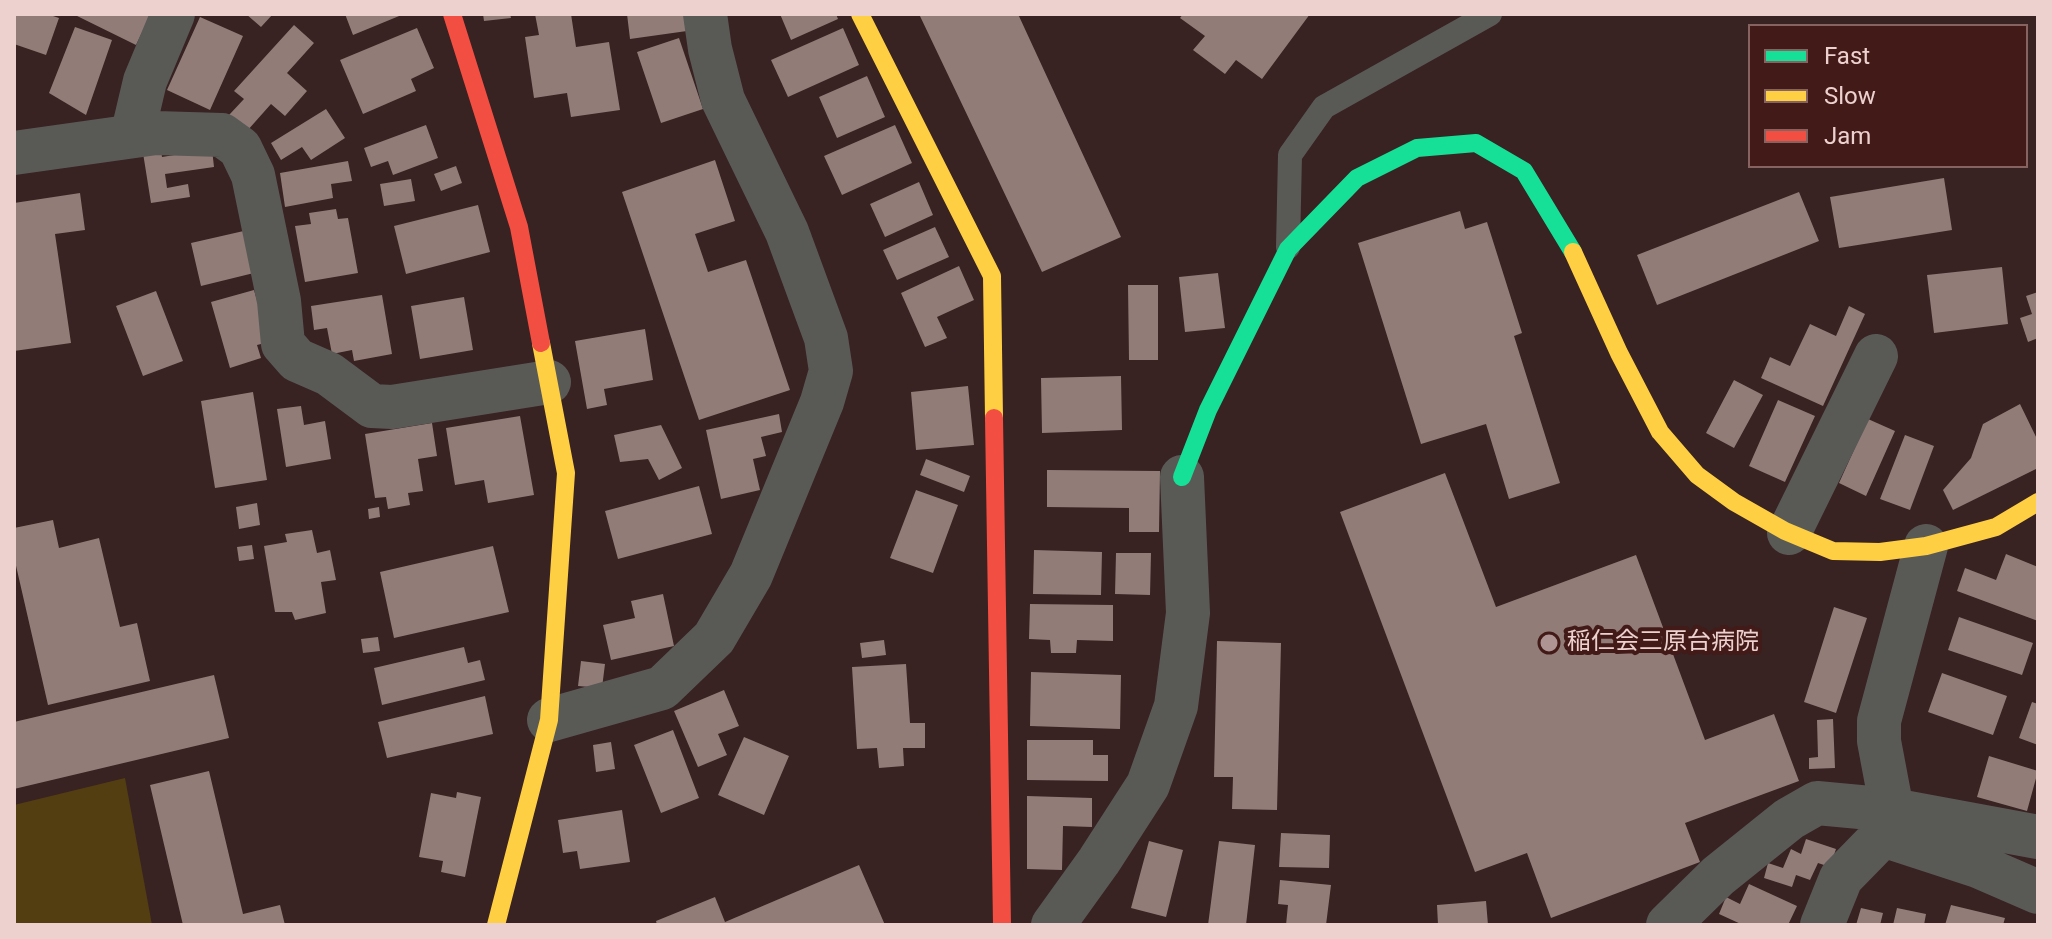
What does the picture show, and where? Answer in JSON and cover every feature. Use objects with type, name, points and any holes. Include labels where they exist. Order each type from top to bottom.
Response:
[{"type":"street","points":[[132,136],[145,81],[173,14]]},
{"type":"street","points":[[452,14],[519,227],[566,473],[549,720],[496,925]]},
{"type":"street","points":[[549,720],[662,688],[714,638],[751,575],[822,402],[831,371],[826,338],[787,232],[723,100],[705,14]]},
{"type":"street","points":[[860,14],[992,276],[1002,925]]},
{"type":"street","points":[[14,153],[156,133],[222,135],[240,148],[253,175],[279,301],[283,344],[297,360],[329,374],[372,406],[392,407],[549,382]]},
{"type":"street","points":[[1053,925],[1148,785],[1176,706],[1188,613],[1182,477],[1208,410],[1288,249],[1357,178],[1417,148],[1476,143],[1524,171],[1581,265],[1619,353],[1660,432],[1697,475],[1734,502],[1789,533],[1833,551],[1880,552],[1926,546],[1996,527],[2033,511]]},
{"type":"street","points":[[1789,533],[1876,356]]},
{"type":"street","points":[[1822,925],[1841,878],[1887,822],[1879,721],[1926,546]]},
{"type":"street","points":[[1668,925],[1718,876],[1789,819],[1817,803],[1887,822],[2038,837]]},
{"type":"street","points":[[1887,822],[2038,892]]},
{"type":"lane","points":[[1288,249],[1290,155],[1324,107],[1490,14]]},
{"type":"shaded area","points":[[125,778],[152,925],[14,925],[14,805]]},
{"type":"building","points":[[14,14],[47,14],[59,18],[46,55],[14,44]]},
{"type":"building","points":[[73,14],[151,14],[136,45]]},
{"type":"building","points":[[246,14],[273,14],[261,27]]},
{"type":"building","points":[[345,14],[404,14],[353,35]]},
{"type":"building","points":[[483,14],[510,14],[511,18],[484,21]]},
{"type":"building","points":[[535,14],[571,14],[576,47],[609,42],[620,110],[571,117],[567,93],[534,98],[525,37],[539,35]]},
{"type":"building","points":[[627,14],[684,14],[687,31],[630,39]]},
{"type":"building","points":[[780,14],[836,14],[838,19],[791,40]]},
{"type":"building","points":[[919,14],[1018,14],[1121,237],[1042,272]]},
{"type":"building","points":[[1183,14],[1310,14],[1262,79],[1236,60],[1225,74],[1193,50],[1205,36],[1180,18]]},
{"type":"building","points":[[200,17],[243,36],[210,110],[167,90]]},
{"type":"building","points":[[294,25],[314,43],[287,73],[307,91],[285,116],[271,104],[247,131],[229,115],[244,99],[234,91]]},
{"type":"building","points":[[75,27],[112,40],[86,115],[49,93]]},
{"type":"building","points":[[417,28],[434,68],[411,79],[416,91],[363,114],[340,60]]},
{"type":"building","points":[[843,28],[859,65],[788,97],[771,60]]},
{"type":"building","points":[[679,38],[703,109],[661,123],[637,52]]},
{"type":"building","points":[[867,76],[885,117],[837,138],[819,97]]},
{"type":"building","points":[[326,109],[345,138],[311,160],[302,147],[281,160],[271,143]]},
{"type":"building","points":[[426,125],[438,158],[393,175],[388,161],[371,167],[364,148]]},
{"type":"building","points":[[895,125],[912,163],[842,195],[824,156]]},
{"type":"building","points":[[212,149],[214,167],[165,174],[167,188],[188,184],[190,197],[151,203],[143,153],[161,150],[162,157]]},
{"type":"building","points":[[715,160],[735,221],[695,234],[708,272],[746,260],[790,390],[699,420],[622,192]]},
{"type":"building","points":[[348,161],[352,181],[331,184],[333,198],[285,207],[280,173]]},
{"type":"building","points":[[456,166],[462,183],[441,191],[434,174]]},
{"type":"building","points":[[1944,178],[1952,230],[1839,248],[1830,197]]},
{"type":"building","points":[[411,179],[415,201],[384,206],[380,184]]},
{"type":"building","points":[[919,182],[933,215],[885,237],[870,204]]},
{"type":"building","points":[[1799,192],[1819,241],[1657,305],[1637,255]]},
{"type":"building","points":[[80,193],[85,230],[55,234],[71,343],[14,351],[14,203]]},
{"type":"building","points":[[478,205],[490,252],[406,274],[394,226]]},
{"type":"building","points":[[336,209],[338,219],[348,218],[358,273],[305,282],[295,226],[311,224],[309,213]]},
{"type":"building","points":[[1460,211],[1465,229],[1487,222],[1522,333],[1514,336],[1560,483],[1509,499],[1486,424],[1421,444],[1358,243]]},
{"type":"building","points":[[935,227],[949,257],[897,280],[883,250]]},
{"type":"building","points":[[248,230],[258,272],[201,286],[191,243]]},
{"type":"building","points":[[959,266],[974,300],[937,317],[947,338],[925,347],[901,293]]},
{"type":"building","points":[[2002,267],[2008,324],[1934,333],[1927,275]]},
{"type":"building","points":[[1218,273],[1225,328],[1185,332],[1179,277]]},
{"type":"building","points":[[1128,285],[1158,285],[1158,360],[1129,360]]},
{"type":"building","points":[[254,290],[269,342],[257,345],[261,358],[230,368],[211,302]]},
{"type":"building","points":[[156,291],[183,361],[143,376],[116,306]]},
{"type":"building","points":[[2038,292],[2038,338],[2028,342],[2020,318],[2032,314],[2026,296]]},
{"type":"building","points":[[382,295],[392,354],[354,361],[352,350],[332,354],[327,328],[314,330],[311,306]]},
{"type":"building","points":[[464,297],[473,350],[420,359],[411,306]]},
{"type":"building","points":[[1849,306],[1865,314],[1823,406],[1761,378],[1770,357],[1790,366],[1810,324],[1836,336]]},
{"type":"building","points":[[645,329],[653,380],[604,389],[607,405],[587,409],[575,341]]},
{"type":"building","points":[[1121,376],[1122,430],[1042,433],[1041,378]]},
{"type":"building","points":[[1734,380],[1763,395],[1734,448],[1706,433]]},
{"type":"building","points":[[968,386],[974,445],[916,450],[911,392]]},
{"type":"building","points":[[253,392],[267,480],[215,488],[201,401]]},
{"type":"building","points":[[1778,400],[1815,416],[1785,482],[1749,466]]},
{"type":"building","points":[[2020,404],[2038,441],[2038,468],[1953,510],[1943,490],[1971,458],[1983,424]]},
{"type":"building","points":[[301,406],[304,425],[325,421],[331,459],[286,467],[277,409]]},
{"type":"building","points":[[779,414],[782,432],[761,437],[766,456],[753,459],[760,490],[721,499],[706,430]]},
{"type":"building","points":[[520,416],[534,495],[488,503],[484,480],[455,485],[446,428]]},
{"type":"building","points":[[1868,419],[1895,431],[1866,496],[1839,483]]},
{"type":"building","points":[[432,423],[437,456],[418,459],[423,491],[408,493],[410,505],[388,509],[386,497],[375,498],[365,434]]},
{"type":"building","points":[[661,425],[682,468],[659,480],[648,459],[620,462],[614,435]]},
{"type":"building","points":[[1905,435],[1934,446],[1910,510],[1880,499]]},
{"type":"building","points":[[926,459],[970,476],[964,492],[920,475]]},
{"type":"building","points":[[1047,470],[1160,471],[1159,532],[1129,532],[1129,508],[1047,507]]},
{"type":"building","points":[[1445,473],[1496,607],[1636,555],[1705,740],[1774,714],[1799,781],[1685,823],[1700,862],[1551,918],[1527,853],[1475,872],[1340,512]]},
{"type":"building","points":[[699,486],[712,534],[618,559],[605,511]]},
{"type":"building","points":[[916,490],[958,505],[933,573],[890,558]]},
{"type":"building","points":[[257,503],[260,525],[239,529],[236,507]]},
{"type":"building","points":[[379,507],[380,517],[369,519],[368,509]]},
{"type":"building","points":[[53,520],[59,548],[99,538],[120,627],[137,623],[150,681],[48,705],[14,557],[14,528]]},
{"type":"building","points":[[312,530],[317,553],[330,550],[336,580],[321,582],[326,613],[295,620],[292,612],[275,612],[264,546],[287,542],[285,534]]},
{"type":"building","points":[[252,545],[254,559],[239,561],[237,547]]},
{"type":"building","points":[[493,546],[509,612],[394,638],[380,572]]},
{"type":"building","points":[[1034,550],[1102,552],[1101,595],[1033,594]]},
{"type":"building","points":[[1116,553],[1151,553],[1150,595],[1115,594]]},
{"type":"building","points":[[2006,554],[2038,567],[2038,621],[1957,591],[1965,568],[1996,580]]},
{"type":"building","points":[[663,594],[674,646],[611,660],[603,625],[635,618],[631,601]]},
{"type":"building","points":[[1030,604],[1113,605],[1113,641],[1077,640],[1076,653],[1051,653],[1050,640],[1029,639]]},
{"type":"building","points":[[1834,607],[1867,618],[1836,713],[1804,702]]},
{"type":"building","points":[[1959,617],[2033,643],[2022,675],[1948,650]]},
{"type":"building","points":[[378,637],[380,651],[363,653],[361,639]]},
{"type":"building","points":[[884,640],[886,655],[862,658],[860,643]]},
{"type":"building","points":[[1217,641],[1281,643],[1277,810],[1232,809],[1233,777],[1214,777]]},
{"type":"building","points":[[464,647],[468,663],[480,660],[485,680],[382,705],[374,668]]},
{"type":"building","points":[[581,661],[605,664],[602,688],[578,686]]},
{"type":"building","points":[[906,664],[910,723],[925,723],[925,748],[903,748],[904,766],[879,768],[877,748],[857,749],[852,667]]},
{"type":"building","points":[[1031,672],[1121,675],[1120,729],[1030,726]]},
{"type":"building","points":[[1942,673],[2007,696],[1993,735],[1928,712]]},
{"type":"building","points":[[214,675],[229,738],[14,789],[14,722]]},
{"type":"building","points":[[724,690],[739,726],[718,734],[727,755],[698,767],[674,711]]},
{"type":"building","points":[[485,696],[493,734],[387,758],[378,722]]},
{"type":"building","points":[[2032,702],[2038,704],[2038,745],[2019,738]]},
{"type":"building","points":[[1833,719],[1835,768],[1809,769],[1809,758],[1818,757],[1817,720]]},
{"type":"building","points":[[673,730],[699,798],[661,813],[634,745]]},
{"type":"building","points":[[744,737],[789,756],[764,815],[718,795]]},
{"type":"building","points":[[1027,740],[1093,740],[1093,755],[1108,755],[1108,781],[1027,780]]},
{"type":"building","points":[[611,742],[615,769],[596,772],[593,745]]},
{"type":"building","points":[[1989,756],[2038,771],[2027,811],[1977,797]]},
{"type":"building","points":[[209,771],[243,914],[280,905],[285,925],[183,925],[150,785]]},
{"type":"building","points":[[457,792],[481,797],[465,877],[441,872],[443,861],[419,857],[431,793],[456,798]]},
{"type":"building","points":[[1027,796],[1092,798],[1092,827],[1063,826],[1062,870],[1027,869]]},
{"type":"building","points":[[622,810],[630,862],[580,869],[577,851],[563,853],[558,820]]},
{"type":"building","points":[[1281,833],[1330,835],[1329,868],[1279,867]]},
{"type":"building","points":[[1806,839],[1836,849],[1830,867],[1818,863],[1810,880],[1796,875],[1792,887],[1764,878],[1768,863],[1783,868],[1791,849],[1801,854]]},
{"type":"building","points":[[1149,841],[1183,850],[1166,917],[1131,908]]},
{"type":"building","points":[[1219,841],[1255,845],[1246,925],[1208,925]]},
{"type":"building","points":[[859,865],[885,925],[657,925],[656,921],[715,897],[725,922]]},
{"type":"building","points":[[1280,880],[1331,885],[1326,925],[1286,925],[1288,905],[1278,904]]},
{"type":"building","points":[[1749,884],[1797,906],[1788,925],[1743,925],[1719,914],[1726,897],[1740,904]]},
{"type":"building","points":[[1486,901],[1488,925],[1438,925],[1437,905]]},
{"type":"building","points":[[1951,905],[2005,918],[2003,925],[1945,925]]},
{"type":"building","points":[[1861,908],[1883,913],[1880,925],[1856,925]]},
{"type":"building","points":[[1897,908],[1926,914],[1924,925],[1893,925]]},
{"type":"traffic: fast","points":[[1182,477],[1208,410],[1288,249],[1357,178],[1417,148],[1476,143],[1524,171],[1573,252]]},
{"type":"traffic: slow","points":[[860,14],[992,276],[994,418]]},
{"type":"traffic: slow","points":[[1573,252],[1619,353],[1660,432],[1697,475],[1734,502],[1785,531],[1833,551],[1880,552],[1926,546],[1996,527],[2038,502]]},
{"type":"traffic: slow","points":[[496,925],[549,720],[566,473],[541,343]]},
{"type":"traffic: jam","points":[[452,14],[519,227],[541,343]]},
{"type":"traffic: jam","points":[[994,418],[1002,925]]},
{"type":"place","name":"稲仁会三原台病院","points":[[1549,643]]}]
